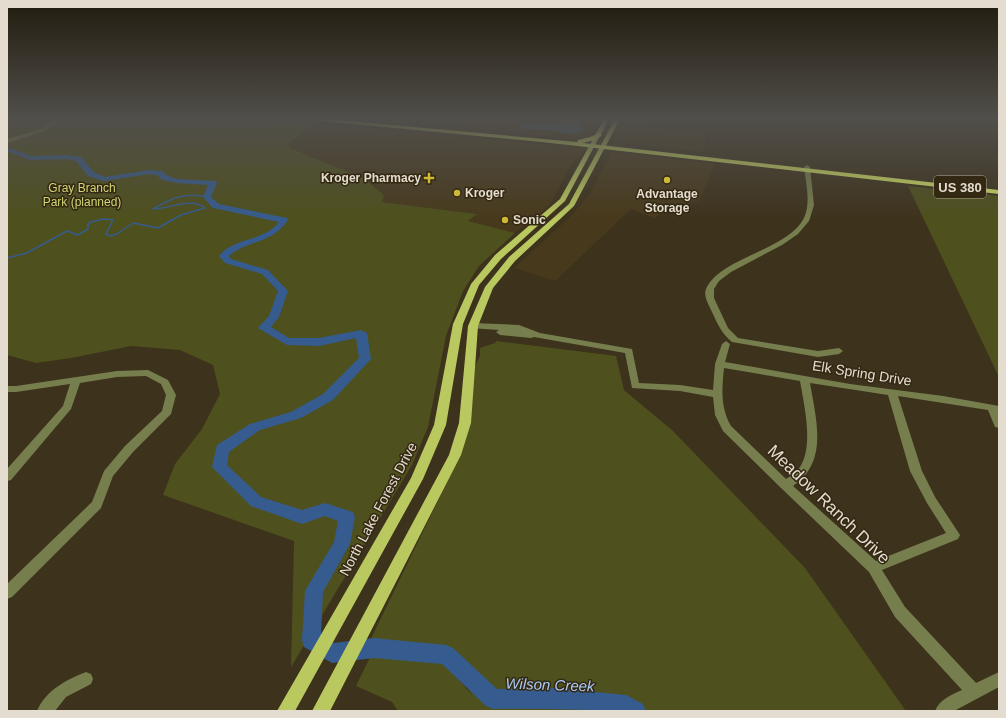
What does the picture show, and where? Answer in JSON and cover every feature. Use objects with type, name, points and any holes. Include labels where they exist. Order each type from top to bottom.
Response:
[{"type":"highway","name":"US 380","points":[[670,153],[999,188]]},
{"type":"highway","name":"US 380","points":[[670,153],[694,156]]},
{"type":"highway","name":"US 380","points":[[807,168],[999,192]]},
{"type":"main road","name":"North Lake Forest Drive","points":[[286,711],[417,479],[440,425],[458,324],[475,284],[498,257],[563,200],[589,153]]},
{"type":"main road","points":[[321,711],[455,454],[465,423],[473,326],[489,287],[512,259],[572,205],[601,153]]},
{"type":"main road","points":[[573,182],[585,184]]},
{"type":"main road","points":[[539,222],[551,225]]},
{"type":"street","points":[[807,168],[811,210],[805,222],[771,249],[718,278],[710,289],[711,302],[728,335],[735,340],[818,354],[839,351]]},
{"type":"street","points":[[458,324],[473,326],[484,330],[538,335],[629,351],[635,386],[680,388],[717,394]]},
{"type":"street","name":"Meadow Ranch Drive","points":[[726,344],[720,364],[717,394],[720,415],[727,428],[785,485],[874,568],[900,612],[974,692]]},
{"type":"street","name":"Elk Spring Drive","points":[[720,364],[996,409]]},
{"type":"street","points":[[7,389],[76,381],[117,374],[148,373],[165,382],[171,395],[167,412],[129,449],[108,474],[97,505],[7,594]]},
{"type":"street","points":[[785,485],[804,471],[812,455],[812,440],[804,378]]},
{"type":"street","points":[[7,477],[68,407],[76,381]]},
{"type":"street","points":[[874,568],[954,535],[931,500],[916,471],[892,393]]},
{"type":"street","points":[[996,409],[999,424]]},
{"type":"street","points":[[45,711],[61,692],[86,679]]},
{"type":"street","points":[[943,711],[951,703],[999,679]]},
{"type":"shaded area","points":[[301,153],[583,153],[571,165],[550,205],[515,233],[468,221],[476,214],[382,202],[363,178]]},
{"type":"shaded area","points":[[611,153],[715,164],[699,201],[672,207],[654,218],[631,209],[555,281],[514,268],[571,216],[590,194]]},
{"type":"green space","name":"Gray Branch Park (planned)","points":[[7,153],[301,153],[363,178],[384,195],[382,202],[477,214],[468,221],[515,233],[479,266],[463,291],[446,336],[428,427],[412,465],[291,667],[294,541],[163,495],[175,464],[202,429],[220,394],[213,365],[180,350],[131,346],[71,358],[36,363],[7,355]]},
{"type":"green space","points":[[908,186],[999,196],[999,377]]},
{"type":"green space","points":[[496,341],[616,356],[624,390],[673,431],[805,568],[906,711],[398,711],[392,702],[356,686],[372,653],[364,653],[448,480],[473,370],[480,356],[480,348],[495,343]],"holes":[[[434,650],[456,669],[472,695]]]},
{"type":"waterway","name":"Wilson Creek","points":[[16,153],[30,158],[66,157],[78,159],[91,174],[104,179],[149,172],[159,173],[165,178],[177,181],[213,183],[207,197],[216,206],[248,214],[284,220],[272,233],[238,246],[224,256],[228,261],[265,272],[283,291],[274,317],[264,328],[287,341],[319,342],[361,333],[365,359],[328,397],[296,415],[255,427],[222,449],[219,467],[256,502],[302,517],[325,509],[347,517],[342,544],[314,591],[311,640],[332,653],[374,648],[446,655],[493,699],[556,698],[626,705],[636,711]]},
{"type":"waterway","points":[[7,258],[27,253],[67,231],[78,235],[88,229],[88,223],[103,219],[113,220],[106,234],[110,236],[117,234],[133,223],[158,228],[181,215],[205,208],[200,205],[187,203],[153,209],[179,197],[192,195],[207,197]]},
{"type":"place","name":"Kroger Pharmacy","points":[[429,178]]},
{"type":"place","name":"Advantage Storage","points":[[667,180]]},
{"type":"place","name":"Kroger","points":[[457,193]]},
{"type":"place","name":"Sonic","points":[[505,220]]}]
